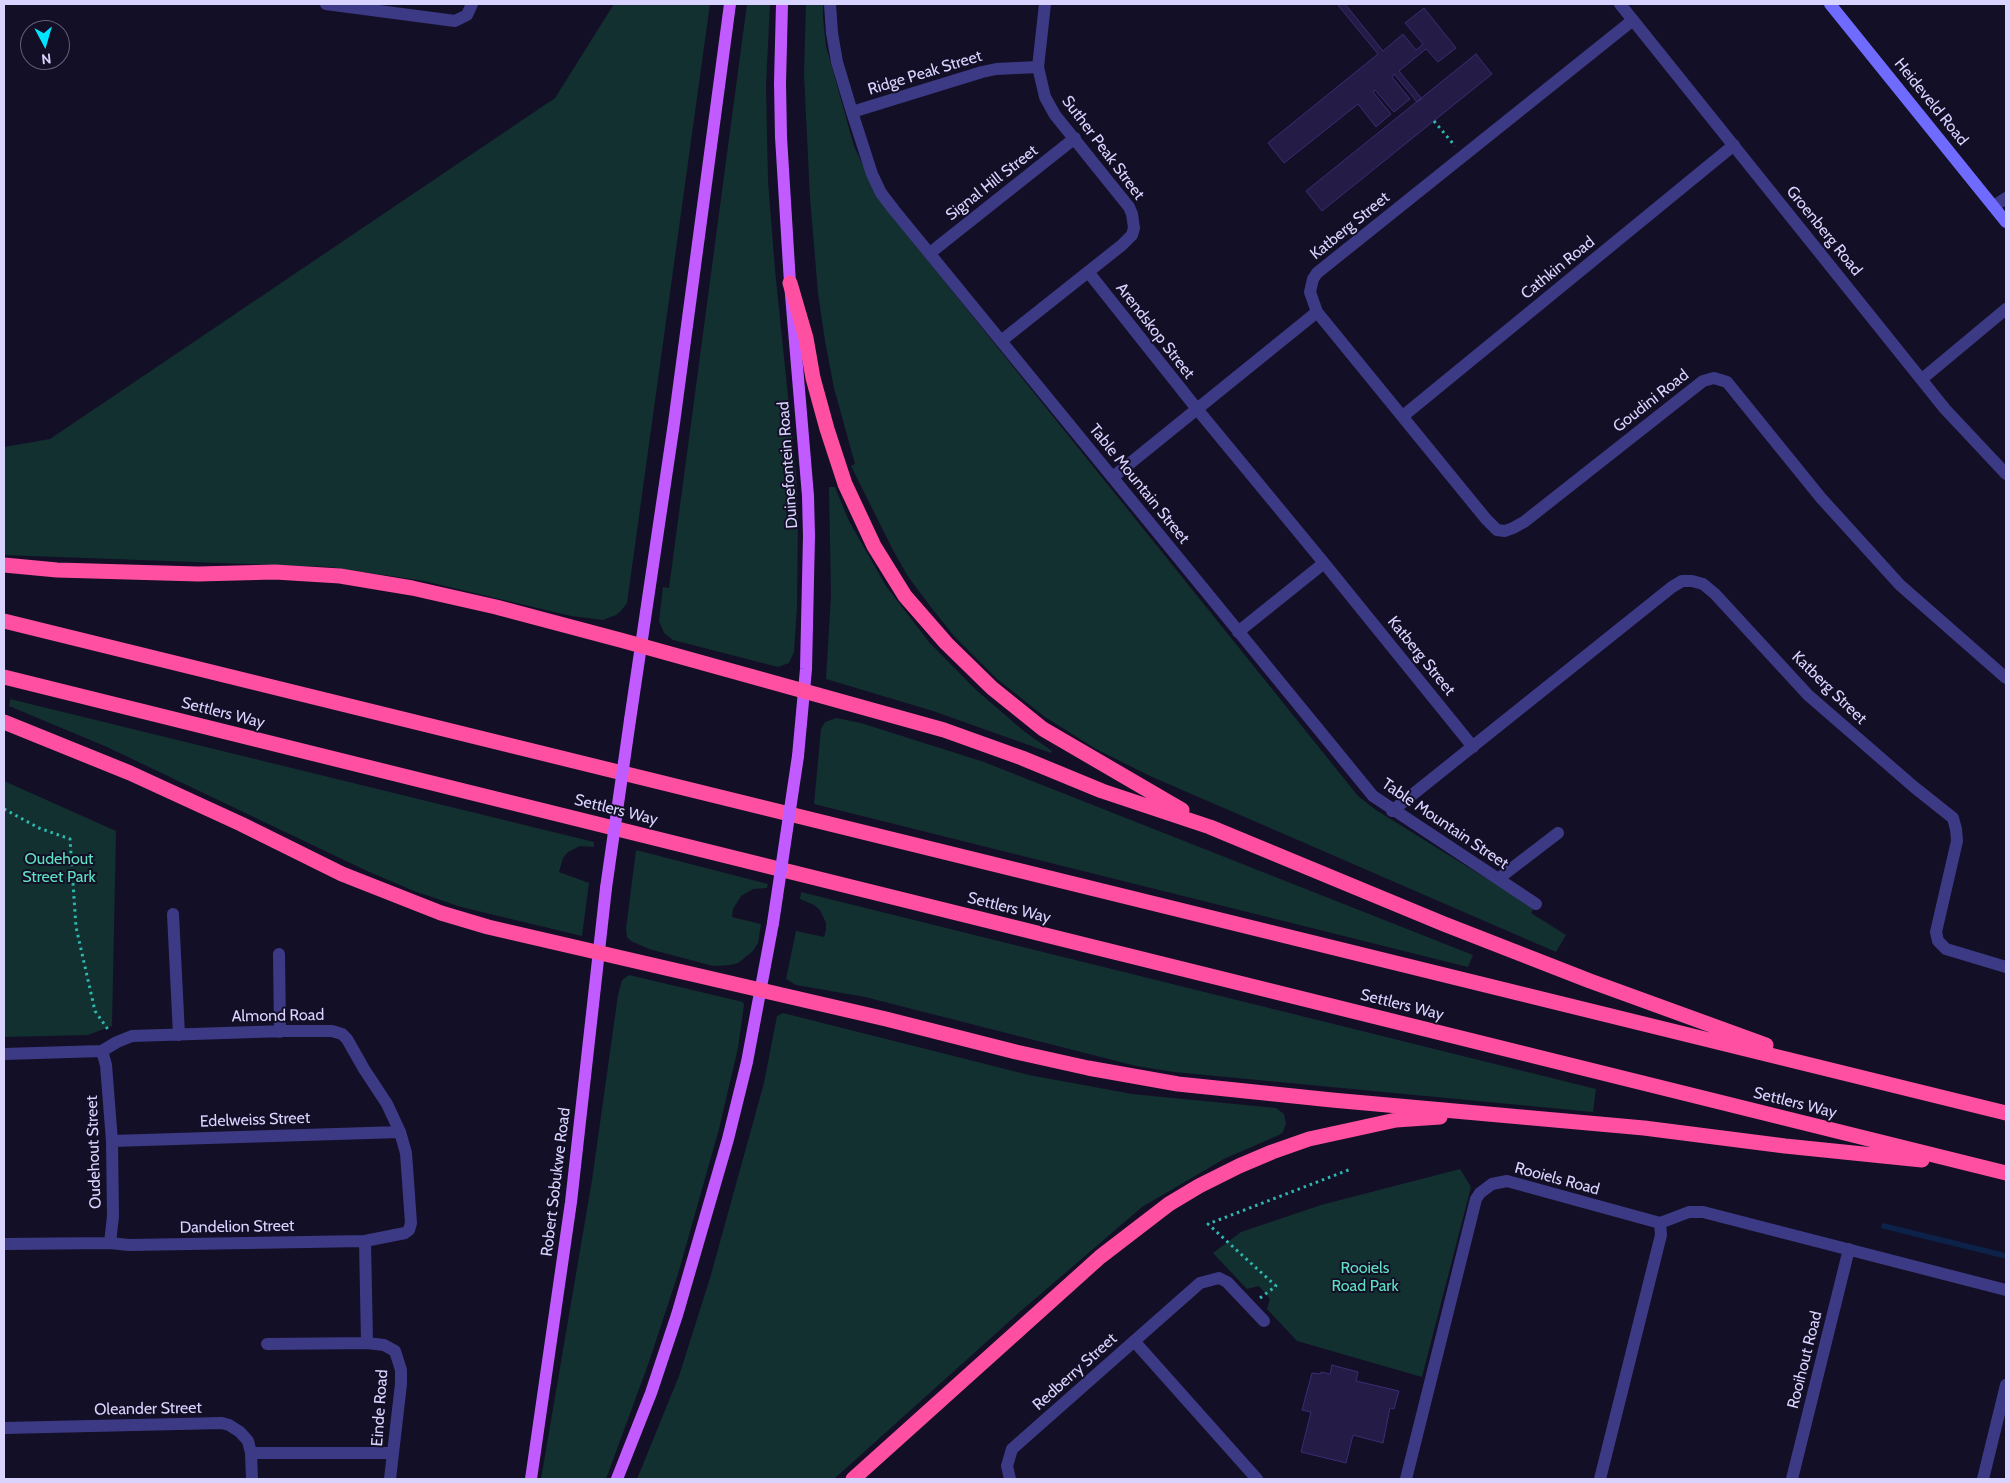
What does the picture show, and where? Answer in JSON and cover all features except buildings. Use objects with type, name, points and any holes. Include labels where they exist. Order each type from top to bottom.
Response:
[{"type":"highway","points":[[790,284],[806,338],[813,378],[839,468],[874,546],[905,596],[946,643],[992,688],[1043,729],[1210,827]]},
{"type":"highway","points":[[4,565],[57,570],[198,574],[275,572],[340,576],[412,588],[496,608],[804,691],[944,730],[1022,758],[1102,791],[1210,827],[1590,982],[1842,1072]]},
{"type":"highway","points":[[4,621],[2006,1113]]},
{"type":"highway","name":"Settlers Way","points":[[4,677],[2006,1173]]},
{"type":"highway","points":[[4,722],[130,773],[242,824],[342,874],[441,913],[488,927],[886,1019],[1016,1052],[1088,1068],[1178,1084],[1644,1128],[1785,1146],[1978,1166]]},
{"type":"highway","points":[[853,1479],[1100,1257],[1143,1222],[1199,1186],[1272,1152],[1309,1139],[1396,1120],[1484,1114]]},
{"type":"main road","points":[[641,647],[674,423],[730,4]]},
{"type":"main road","name":"Duinefontein Road","points":[[761,991],[798,756],[804,691],[809,582],[808,496],[790,284],[781,137],[782,4]]},
{"type":"main road","name":"Robert Sobukwe Road","points":[[530,1479],[571,1202],[606,888],[641,647]]},
{"type":"main road","points":[[618,1479],[651,1393],[699,1243],[730,1130],[761,991]]},
{"type":"street","points":[[326,4],[455,21],[468,14],[472,4]]},
{"type":"street","name":"Table Mountain Street","points":[[830,4],[837,62],[872,174],[881,193],[1363,786],[1392,810],[1536,904]]},
{"type":"street","name":"Suther Peak Street","points":[[1001,341],[1128,241],[1132,235],[1134,221],[1129,207],[1055,115],[1045,97],[1038,67],[1045,4]]},
{"type":"street","name":"Groenberg Road","points":[[1620,4],[1945,409],[2006,474]]},
{"type":"street","name":"Heideveld Road","points":[[1830,4],[2006,222]]},
{"type":"street","name":"Katberg Street","points":[[1317,312],[1310,292],[1313,279],[1317,273],[1633,20]]},
{"type":"street","name":"Ridge Peak Street","points":[[852,112],[982,72],[996,69],[1038,67]]},
{"type":"street","name":"Signal Hill Street","points":[[930,253],[1075,138]]},
{"type":"street","name":"Cathkin Road","points":[[1403,416],[1734,146]]},
{"type":"street","points":[[1994,206],[2006,198]]},
{"type":"street","name":"Arendskop Street","points":[[1089,273],[1196,409]]},
{"type":"street","points":[[1922,379],[2006,308]]},
{"type":"street","points":[[1113,477],[1317,312]]},
{"type":"street","name":"Goudini Road","points":[[1317,312],[1491,526],[1498,530],[1505,531],[1524,522],[1696,385],[1708,379],[1721,379],[1727,382],[1821,498],[1900,585],[2006,678]]},
{"type":"street","name":"Katberg Street","points":[[1196,409],[1324,562],[1473,747],[1672,587],[1682,581],[1692,580],[1703,584],[1715,594],[1808,695],[1914,788],[1953,818],[1957,841],[1936,932],[1938,941],[1946,949],[2006,967]]},
{"type":"street","points":[[1238,632],[1324,562]]},
{"type":"street","points":[[1392,810],[1473,747]]},
{"type":"street","points":[[1498,879],[1558,834]]},
{"type":"street","points":[[174,914],[180,1035]]},
{"type":"street","points":[[279,954],[280,1032]]},
{"type":"street","name":"Almond Road","points":[[102,1052],[117,1042],[132,1036],[332,1031],[342,1034],[347,1038],[364,1069],[387,1104],[400,1132],[406,1153],[411,1223]]},
{"type":"street","points":[[4,1054],[102,1052]]},
{"type":"street","name":"Oudehout Street","points":[[102,1052],[106,1065],[112,1142],[113,1216],[110,1243]]},
{"type":"street","name":"Edelweiss Street","points":[[112,1142],[400,1132]]},
{"type":"street","name":"Rooiels Road","points":[[1406,1479],[1476,1198],[1480,1193],[1492,1184],[1507,1181],[1660,1223]]},
{"type":"street","points":[[1600,1479],[1661,1235],[1660,1223],[1689,1212],[1703,1212],[2006,1290]]},
{"type":"street","name":"Dandelion Street","points":[[110,1243],[130,1245],[365,1241],[405,1233],[409,1230],[411,1223]]},
{"type":"street","points":[[365,1241],[367,1343]]},
{"type":"street","points":[[4,1244],[110,1243]]},
{"type":"street","name":"Rooihout Road","points":[[1792,1479],[1849,1249]]},
{"type":"street","points":[[1134,1341],[1200,1283],[1219,1278],[1228,1282],[1264,1321]]},
{"type":"street","name":"Redberry Street","points":[[1010,1479],[1007,1466],[1012,1450],[1134,1341],[1257,1479]]},
{"type":"street","name":"Einde Road","points":[[267,1344],[367,1343],[384,1345],[395,1352],[399,1360],[401,1384],[390,1479]]},
{"type":"street","points":[[1983,1479],[2006,1385]]},
{"type":"street","name":"Oleander Street","points":[[4,1428],[222,1423],[240,1432],[248,1442],[251,1452],[252,1479]]},
{"type":"street","points":[[251,1452],[393,1453]]},
{"type":"path","points":[[1434,121],[1463,156]]},
{"type":"path","points":[[4,809],[39,828],[70,839],[76,927],[95,1011],[117,1042]]},
{"type":"path","points":[[1250,1306],[1276,1286],[1208,1224],[1351,1169]]},
{"type":"green space","points":[[614,4],[710,4],[627,603],[621,611],[603,620],[571,616],[424,581],[330,567],[4,555],[4,447],[50,439],[555,98]]},
{"type":"green space","points":[[747,4],[770,4],[766,85],[768,181],[796,474],[798,518],[797,607],[794,652],[789,663],[778,667],[673,640],[664,633],[659,621],[663,587],[669,588]]},
{"type":"green space","points":[[806,4],[823,4],[826,46],[854,146],[877,195],[900,226],[1358,796],[1376,810],[1534,908],[1531,913],[1566,935],[1556,952],[1150,776],[1096,749],[1045,717],[997,679],[954,636],[930,606],[907,575],[851,466],[855,464],[834,388],[818,293],[810,198],[804,74]]},
{"type":"green space","points":[[829,487],[835,487],[849,521],[886,586],[929,642],[976,690],[1025,732],[1052,751],[1051,753],[933,711],[826,679],[831,596]]},
{"type":"green space","points":[[10,699],[594,842],[594,847],[580,846],[568,852],[563,858],[559,872],[589,883],[582,936],[461,907],[414,891],[367,871],[107,747],[9,706]]},
{"type":"green space","points":[[836,718],[861,723],[984,762],[1473,955],[1468,967],[814,804],[821,729],[825,722]]},
{"type":"green space","name":"Oudehout Street Park","points":[[4,781],[116,831],[112,1026],[88,1035],[4,1037]]},
{"type":"green space","points":[[636,850],[768,884],[767,888],[753,889],[741,896],[733,909],[732,917],[761,924],[758,943],[753,951],[738,963],[713,966],[649,949],[631,941],[627,937],[626,929]]},
{"type":"green space","points":[[801,892],[1596,1089],[1593,1112],[1174,1072],[1136,1066],[865,997],[796,985],[786,979],[796,931],[824,937],[826,930],[826,923],[820,910],[800,899]]},
{"type":"green space","points":[[629,975],[743,1002],[738,1048],[719,1129],[678,1274],[649,1362],[606,1479],[541,1479],[592,1180],[618,995],[622,980]]},
{"type":"green space","points":[[783,1013],[1029,1075],[1132,1094],[1276,1108],[1284,1114],[1286,1124],[1283,1132],[1279,1135],[1224,1159],[1142,1207],[1022,1310],[834,1479],[637,1479],[679,1376],[710,1278],[764,1083],[777,1016]]},
{"type":"green space","name":"Rooiels Road Park","points":[[1460,1169],[1471,1187],[1422,1377],[1297,1341],[1267,1309],[1270,1299],[1259,1286],[1247,1289],[1213,1253],[1241,1232],[1321,1205]]},
{"type":"waterway","points":[[1884,1226],[2006,1256]]}]
